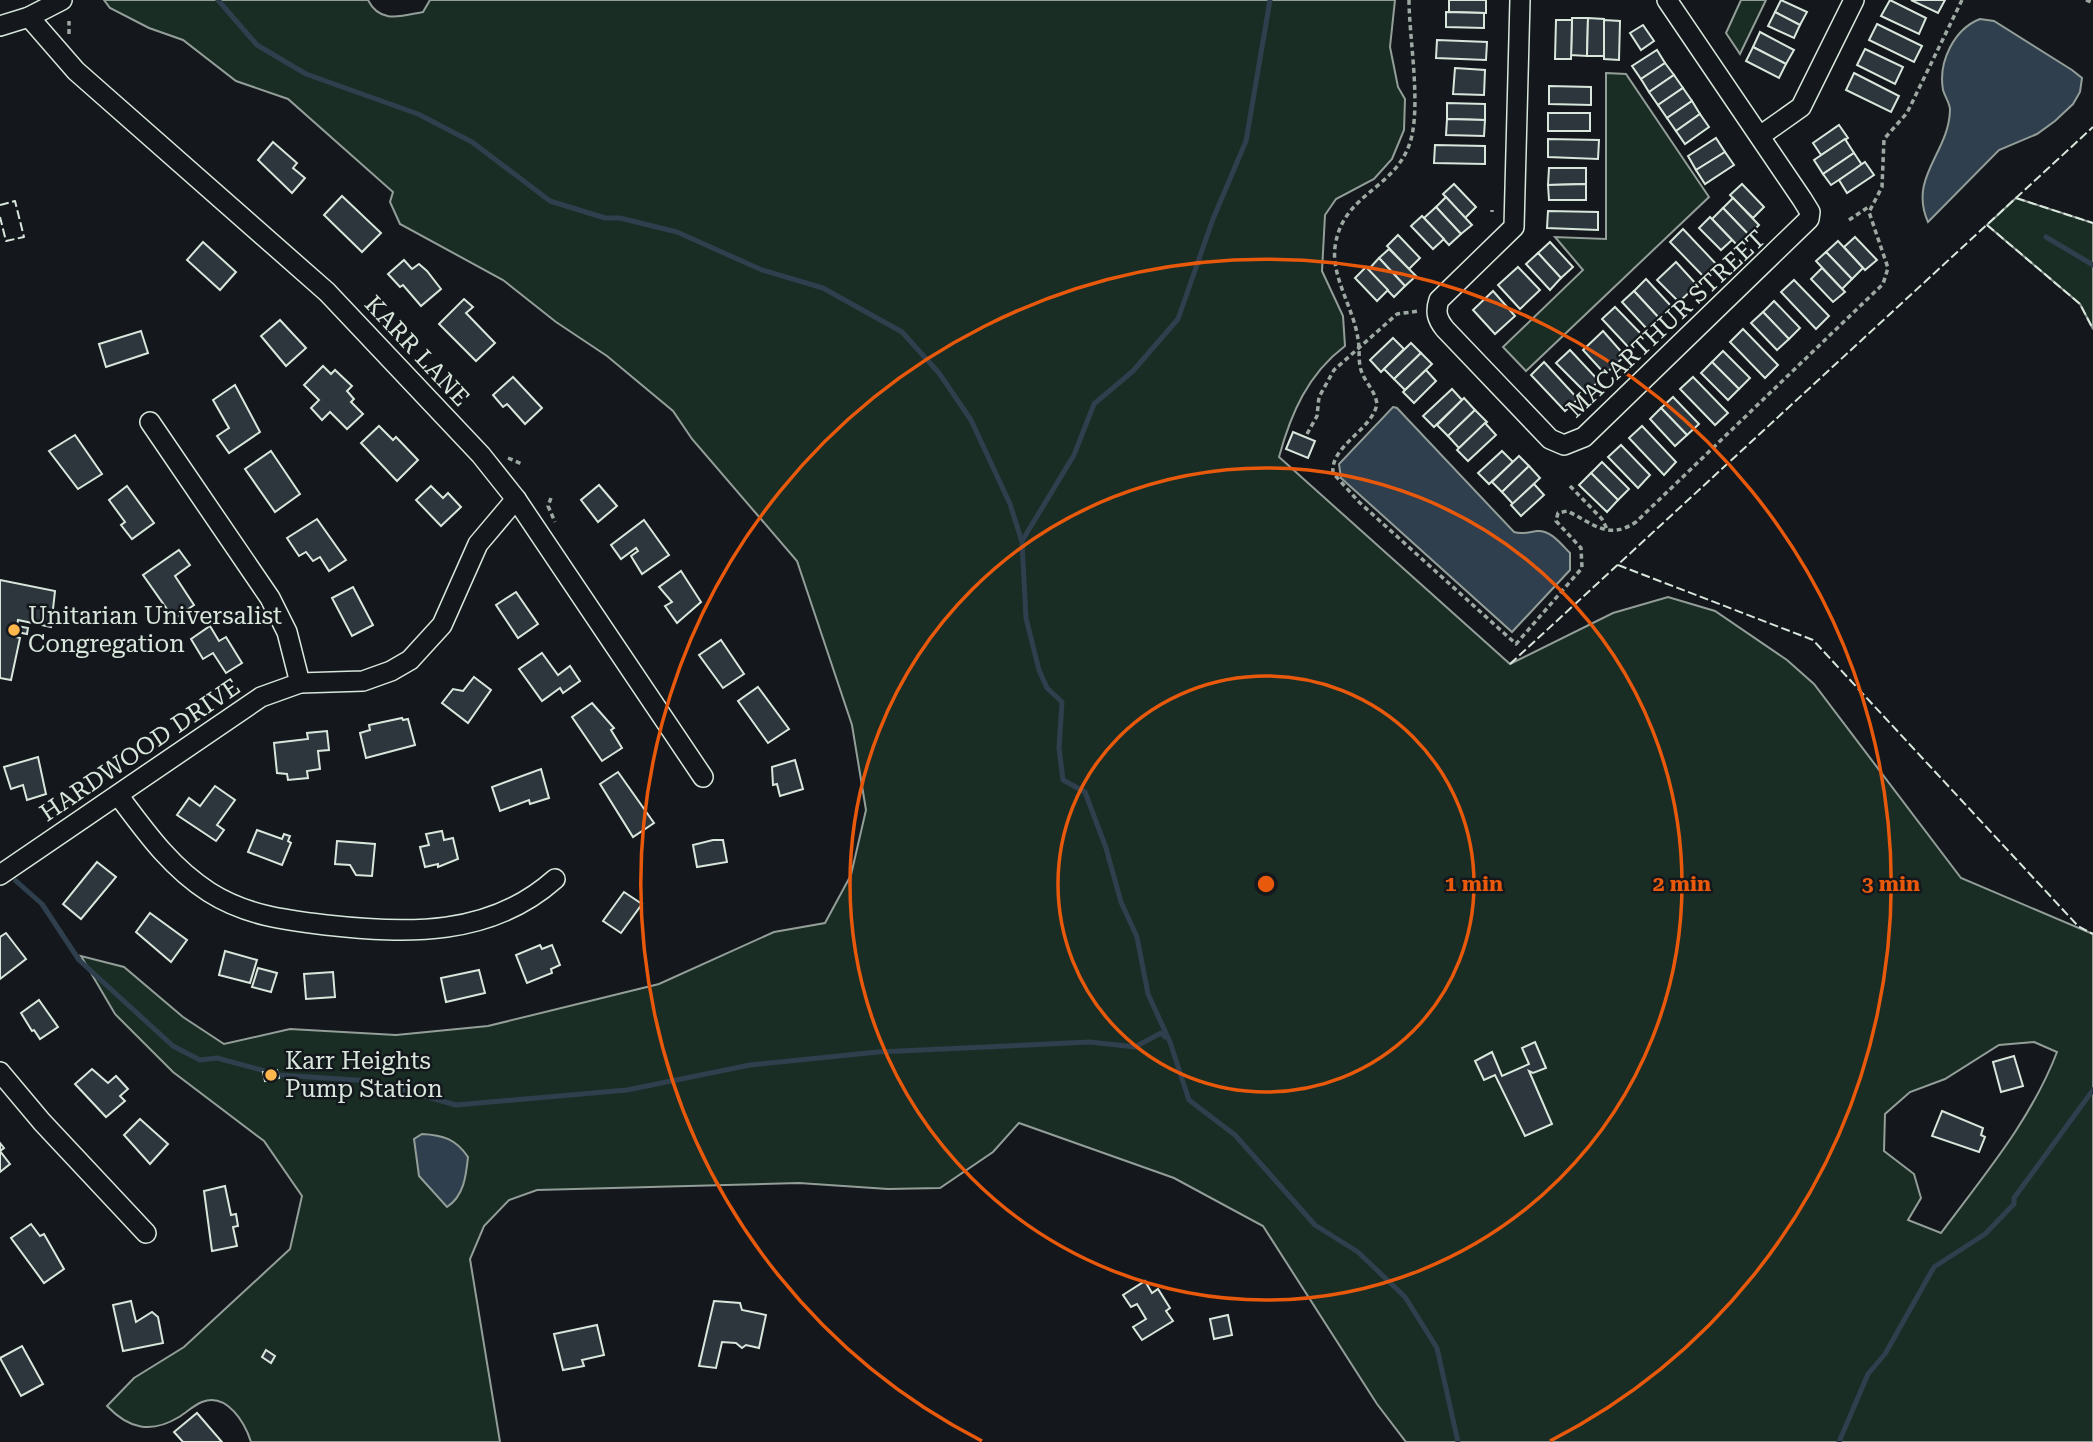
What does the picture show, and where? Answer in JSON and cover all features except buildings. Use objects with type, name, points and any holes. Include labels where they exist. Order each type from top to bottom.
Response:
[{"type":"street","points":[[0,26],[29,17],[62,0]]},
{"type":"street","name":"MACARTHUR STREET","points":[[1520,0],[1514,227],[1439,300],[1436,309],[1438,319],[1445,329],[1558,444],[1569,445],[1584,437],[1807,222],[1809,209],[1667,0]]},
{"type":"street","points":[[1760,136],[1801,107],[1854,0]]},
{"type":"street","name":"KARR LANE","points":[[29,17],[76,71],[327,292],[481,455],[516,499],[703,777]]},
{"type":"street","points":[[150,422],[270,598],[287,632],[300,684]]},
{"type":"street","name":"HARDWOOD DRIVE","points":[[0,876],[261,697],[300,684],[363,681],[391,671],[410,660],[442,625],[478,544],[516,499]]},
{"type":"street","points":[[118,795],[157,847],[184,874],[225,901],[272,919],[401,932],[444,929],[497,914],[525,900],[555,879]]},
{"type":"street","points":[[0,1072],[41,1122],[146,1233]]},
{"type":"path","points":[[1409,0],[1415,112],[1408,148],[1392,175],[1351,208],[1343,220],[1334,250],[1335,266],[1354,318],[1360,367],[1376,396],[1375,411],[1334,461],[1335,479],[1516,644],[1573,582],[1582,568],[1581,548],[1556,521],[1558,513],[1567,511],[1591,526],[1608,531],[1618,531],[1636,522],[1883,284],[1888,268],[1870,219],[1870,206]]},
{"type":"path","points":[[1849,220],[1870,206],[1882,187],[1884,139],[1907,113],[1962,0]]},
{"type":"path","points":[[2087,0],[2093,3]]},
{"type":"path","points":[[1307,434],[1317,416],[1324,387],[1334,370],[1359,345],[1402,313]]},
{"type":"path","points":[[1570,486],[1602,519],[1608,531]]},
{"type":"green space","points":[[104,0],[368,0],[379,13],[392,16],[423,12],[430,0],[1395,0],[1390,47],[1398,87],[1405,99],[1404,130],[1392,159],[1374,179],[1336,199],[1325,215],[1322,271],[1343,316],[1345,346],[1311,382],[1295,410],[1279,457],[1510,664],[1613,613],[1668,597],[1715,611],[1787,660],[1814,684],[1961,878],[2093,934],[2093,1442],[1406,1442],[1377,1404],[1263,1226],[1174,1178],[1019,1123],[993,1152],[940,1188],[888,1189],[799,1183],[537,1190],[509,1200],[484,1226],[470,1259],[500,1442],[251,1442],[234,1411],[219,1401],[211,1400],[199,1403],[179,1417],[159,1426],[141,1427],[115,1414],[107,1406],[134,1378],[184,1347],[290,1249],[302,1196],[264,1141],[173,1072],[115,1014],[81,956],[124,967],[183,1017],[224,1044],[290,1029],[396,1035],[488,1026],[659,984],[774,932],[825,923],[851,875],[866,810],[852,725],[797,561],[692,439],[673,411],[607,356],[556,322],[503,280],[400,224],[390,202],[393,192],[288,99],[236,81],[183,40],[149,28],[110,8]],"holes":[[[2034,1042],[2057,1052],[2020,1124],[1941,1233],[1908,1220],[1921,1198],[1914,1174],[1884,1151],[1885,1114],[1910,1092],[1945,1079],[1999,1045]]]},
{"type":"green space","points":[[1741,0],[1766,0],[1740,54],[1726,33]]},
{"type":"green space","points":[[1606,73],[1626,74],[1709,197],[1526,371],[1503,347],[1583,270],[1555,237],[1606,239]]},
{"type":"green space","points":[[2016,198],[2093,223],[2093,329],[2080,304],[1987,225]]},
{"type":"water","points":[[1980,19],[1994,21],[2072,70],[2082,78],[2080,92],[2073,104],[2037,134],[1999,150],[1928,222],[1923,206],[1923,192],[1948,125],[1950,110],[1943,90],[1943,68],[1956,38]]},
{"type":"water","points":[[1393,407],[1397,408],[1514,532],[1542,531],[1555,538],[1570,553],[1570,570],[1512,632],[1341,478],[1339,464]]},
{"type":"water","points":[[422,1134],[448,1139],[459,1146],[468,1157],[461,1191],[447,1207],[419,1176],[414,1139]]},
{"type":"waterway","points":[[218,0],[257,45],[306,74],[418,114],[472,142],[550,201],[605,218],[620,218],[677,232],[762,270],[823,288],[902,332],[939,373],[971,420],[1010,504],[1022,542],[1026,618],[1039,670],[1047,688],[1062,702],[1059,748],[1063,780],[1085,792],[1106,848],[1121,902],[1137,937],[1148,994],[1170,1042],[1189,1100],[1235,1135],[1315,1225],[1358,1252],[1405,1297],[1437,1348],[1458,1442]]},
{"type":"waterway","points":[[1022,541],[1074,455],[1094,404],[1133,371],[1178,319],[1213,219],[1246,141],[1270,0]]},
{"type":"waterway","points":[[2046,237],[2093,265]]},
{"type":"waterway","points":[[16,881],[42,904],[79,960],[173,1046],[200,1060],[217,1058],[280,1075],[371,1081],[456,1105],[627,1090],[750,1065],[878,1052],[1090,1042],[1135,1047],[1161,1033],[1165,1037]]},
{"type":"waterway","points":[[1839,1442],[1868,1374],[1885,1354],[1934,1267],[1985,1234],[2014,1204],[2014,1198],[2093,1090]]},
{"type":"fence","points":[[1510,664],[2093,127]]},
{"type":"fence","points":[[2016,198],[2093,223]]},
{"type":"fence","points":[[0,205],[15,201],[24,237],[6,241],[0,217]]},
{"type":"fence","points":[[1987,225],[2080,304],[2093,329]]},
{"type":"fence","points":[[1618,565],[1813,640],[2078,926],[2093,934]]},
{"type":"place","name":"Unitarian Universalist Congregation","points":[[14,630]]},
{"type":"place","name":"Karr Heights Pump Station","points":[[271,1075]]}]
